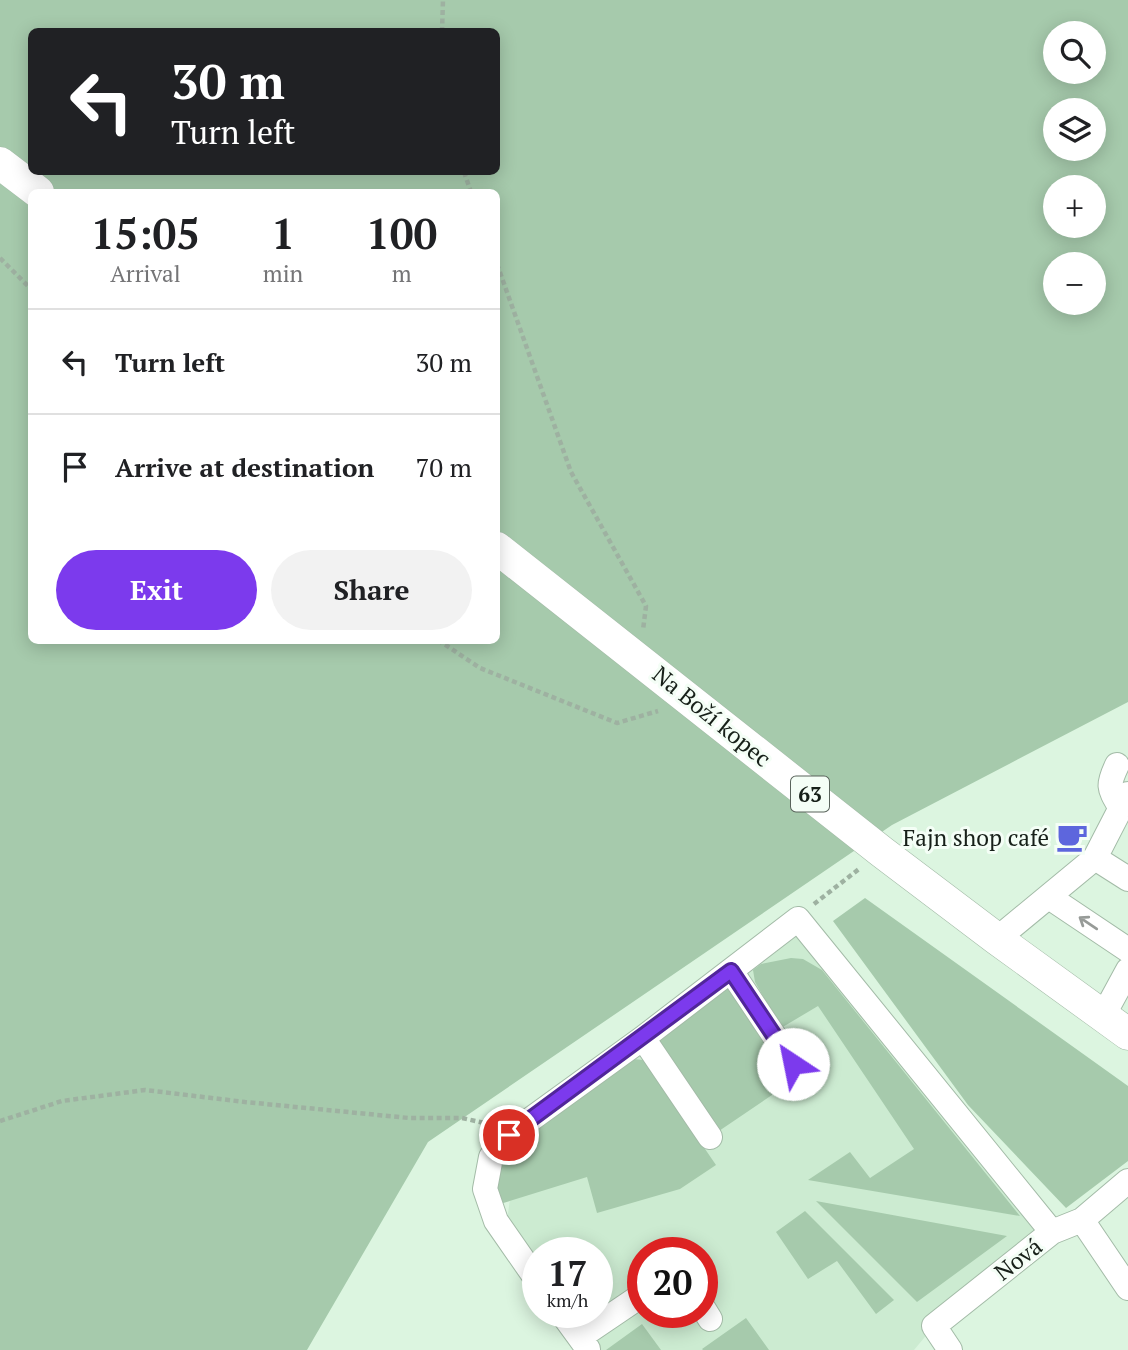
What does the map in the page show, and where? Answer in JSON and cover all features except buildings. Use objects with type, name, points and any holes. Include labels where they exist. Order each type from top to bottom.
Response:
[{"type":"main road","points":[[0,163],[34,189]]},
{"type":"main road","name":"Na Boží kopec","points":[[500,550],[882,852],[1128,1034]]},
{"type":"street","points":[[997,939],[1095,858],[1124,800],[1109,788],[1117,765]]},
{"type":"street","points":[[1095,858],[1128,878]]},
{"type":"street","points":[[1049,897],[1128,950]]},
{"type":"street","points":[[522,1259],[496,1222],[485,1189],[491,1157],[509,1135],[643,1038],[797,919],[1052,1232]]},
{"type":"street","points":[[1103,1016],[1128,970]]},
{"type":"street","points":[[731,971],[793,1064]]},
{"type":"street","points":[[643,1038],[710,1137]]},
{"type":"street","name":"Nová","points":[[950,1350],[934,1326],[1052,1232],[1082,1220],[1128,1181]]},
{"type":"street","points":[[1082,1220],[1128,1288]]},
{"type":"street","points":[[572,1328],[584,1344],[627,1308]]},
{"type":"path","points":[[442,28],[443,0]]},
{"type":"path","points":[[0,258],[28,286]]},
{"type":"path","points":[[500,272],[571,472],[646,606],[639,658]]},
{"type":"path","points":[[444,644],[480,668],[617,723],[693,701]]},
{"type":"path","points":[[821,898],[864,866]]},
{"type":"path","points":[[0,1121],[62,1101],[145,1090],[409,1118],[462,1118],[488,1123],[509,1135]]},
{"type":"shaded area","points":[[0,0],[1128,0],[1128,702],[892,825],[428,1142],[307,1350],[0,1350]]},
{"type":"shaded area","points":[[865,898],[1128,1086],[1128,1161],[1066,1208],[968,1105],[833,921]]},
{"type":"shaded area","points":[[810,922],[1052,1232],[934,1326],[914,1350],[592,1350],[577,1328],[613,1328],[613,1237],[522,1237],[522,1251],[506,1228],[518,1141]]},
{"type":"shaded area","points":[[791,958],[803,959],[822,970],[1020,1216],[808,1180],[850,1152],[870,1178],[914,1149],[818,1006],[781,1028],[755,982],[753,970],[761,964]]},
{"type":"shaded area","points":[[728,988],[735,993],[797,1078],[716,1133],[658,1040]]},
{"type":"shaded area","points":[[632,1059],[644,1060],[716,1165],[680,1189],[597,1213],[587,1177],[500,1204],[499,1177],[509,1152],[612,1070]]},
{"type":"shaded area","points":[[816,1201],[1007,1236],[917,1302]]},
{"type":"shaded area","points":[[805,1211],[894,1300],[876,1314],[837,1261],[808,1279],[776,1232]]},
{"type":"shaded area","points":[[746,1318],[769,1350],[702,1349]]},
{"type":"shaded area","points":[[636,1328],[645,1328],[661,1350],[606,1350]]},
{"type":"place","name":"Fajn shop café","points":[[1072,837]]},
{"type":"route","points":[[509,1135],[731,971],[793,1064]]}]
